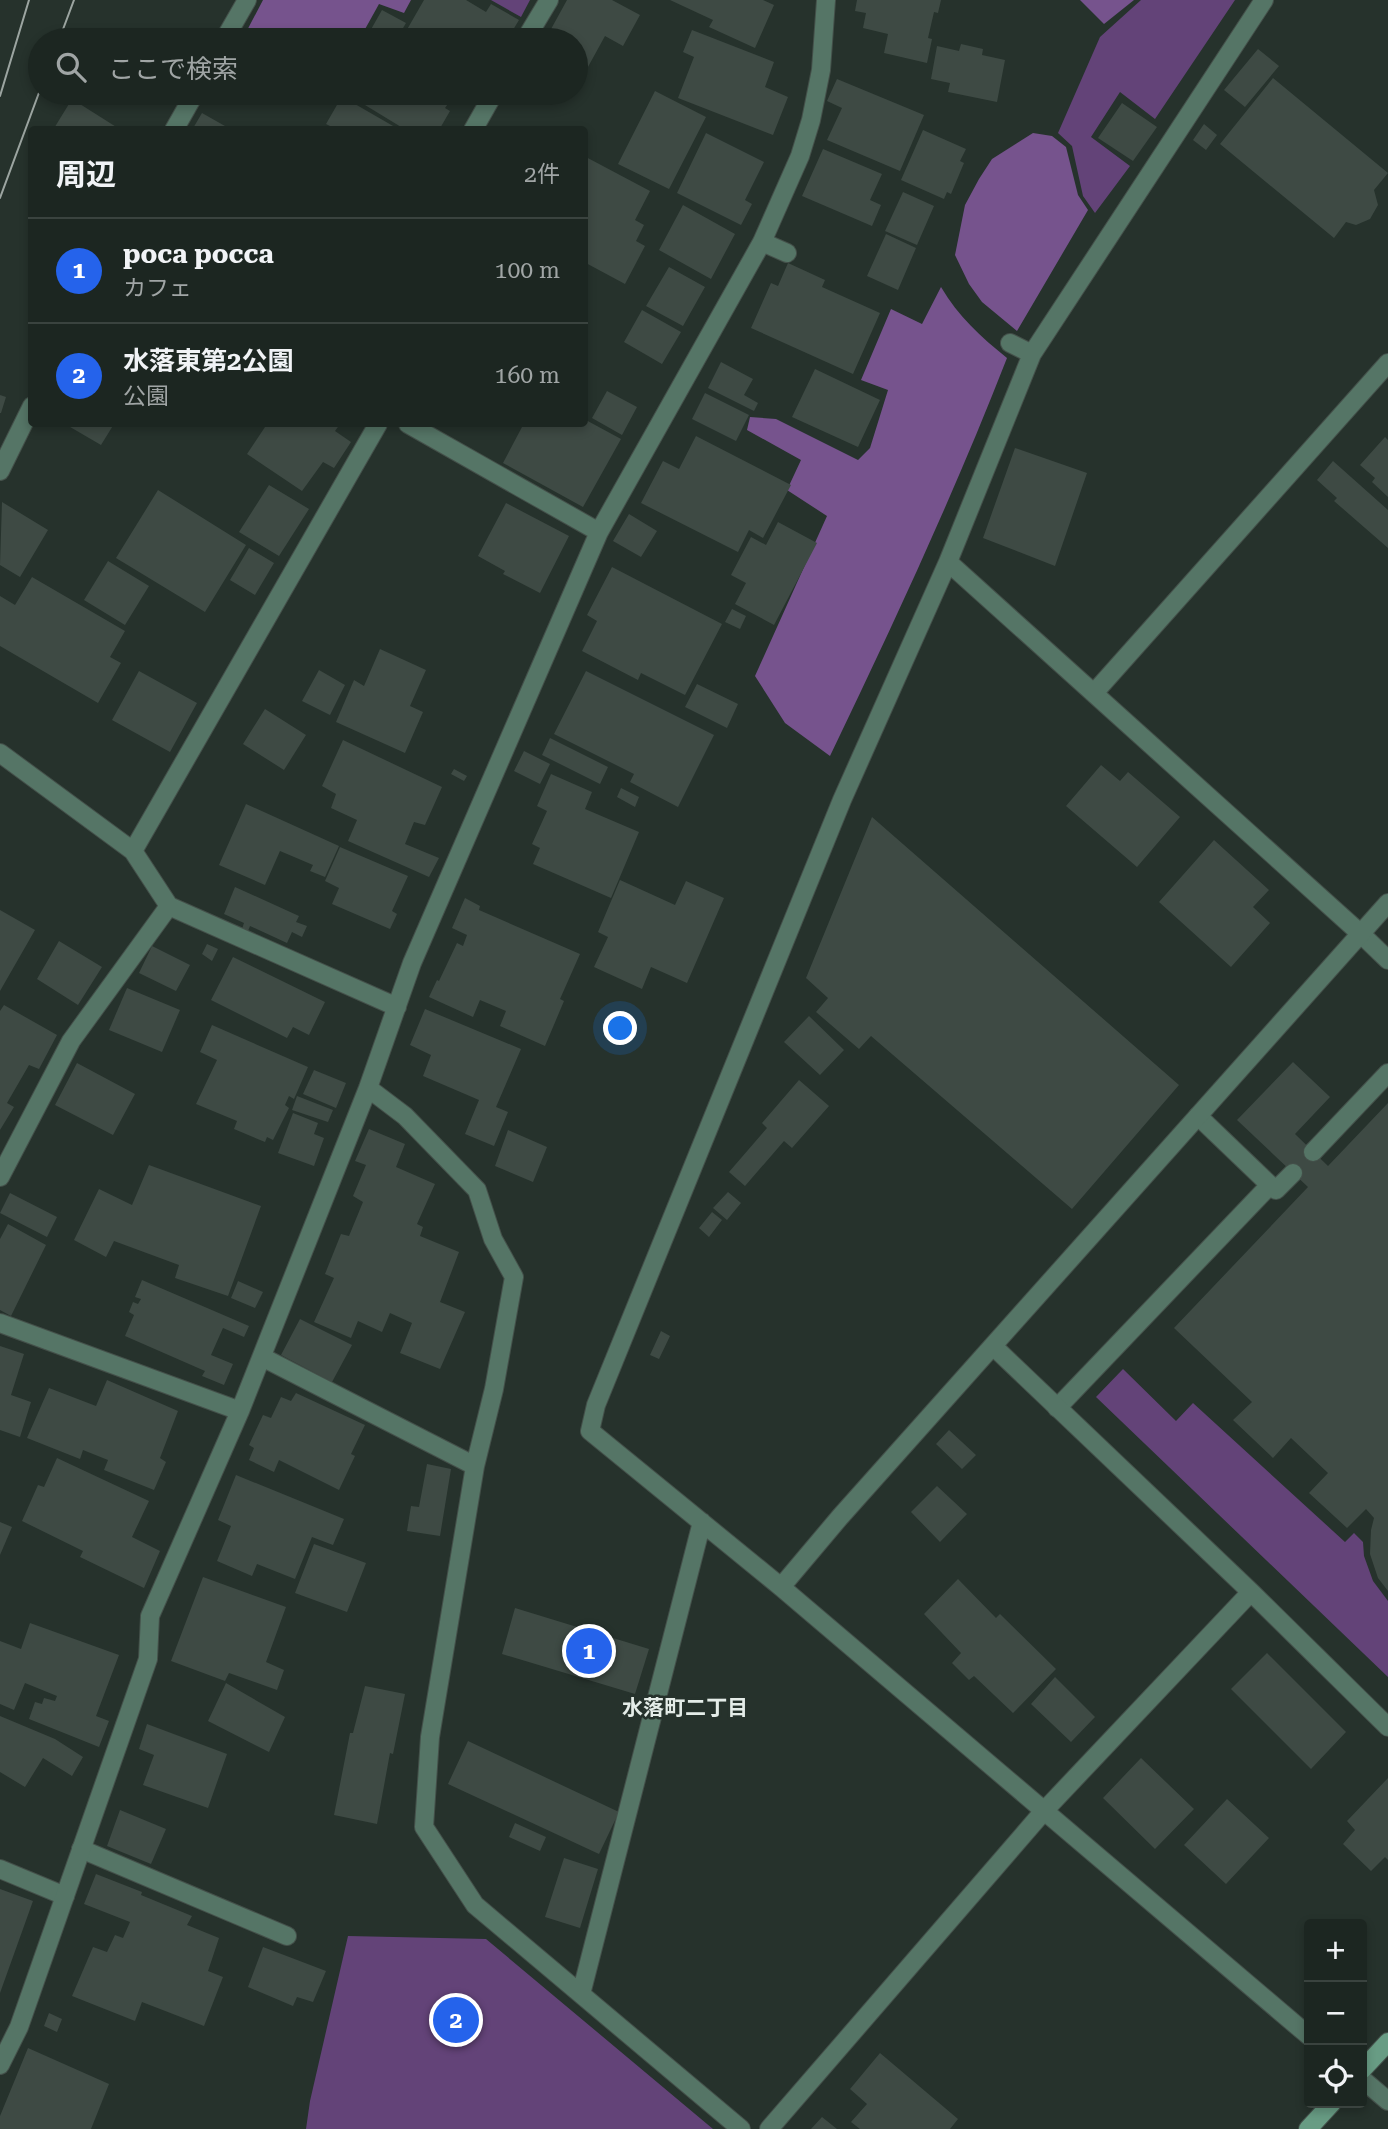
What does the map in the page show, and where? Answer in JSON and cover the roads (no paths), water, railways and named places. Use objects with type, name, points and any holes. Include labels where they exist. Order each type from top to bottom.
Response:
[{"type":"street","points":[[231,28],[247,0]]},
{"type":"street","points":[[532,28],[549,0]]},
{"type":"street","points":[[0,2065],[19,2027],[148,1659],[150,1616],[262,1357],[368,1088],[412,963],[599,532],[762,242],[800,156],[811,120],[821,70],[826,0]]},
{"type":"street","points":[[1264,0],[1032,354],[948,562],[842,800],[596,1405],[590,1431],[781,1587],[1304,2032]]},
{"type":"street","points":[[176,126],[188,105]]},
{"type":"street","points":[[475,126],[487,105]]},
{"type":"street","points":[[762,242],[787,253]]},
{"type":"street","points":[[1010,343],[1032,354]]},
{"type":"street","points":[[1094,693],[1388,363]]},
{"type":"street","points":[[0,471],[28,414]]},
{"type":"street","points":[[133,851],[376,427]]},
{"type":"street","points":[[413,427],[599,532]]},
{"type":"street","points":[[948,562],[1388,960]]},
{"type":"street","points":[[0,753],[133,851],[169,906],[397,1007]]},
{"type":"street","points":[[781,1587],[840,1517],[1388,903]]},
{"type":"street","points":[[0,1177],[72,1041],[169,906]]},
{"type":"street","points":[[1313,1152],[1388,1073]]},
{"type":"street","points":[[368,1088],[405,1116],[477,1190],[493,1239],[514,1277],[494,1389],[475,1466],[430,1737],[424,1827],[475,1905],[741,2129]]},
{"type":"street","points":[[1199,1116],[1276,1190],[1293,1173]]},
{"type":"street","points":[[1057,1408],[1270,1185]]},
{"type":"street","points":[[0,1323],[240,1411]]},
{"type":"street","points":[[994,1347],[1388,1727]]},
{"type":"street","points":[[262,1357],[475,1466]]},
{"type":"street","points":[[581,1994],[702,1522]]},
{"type":"street","points":[[769,2129],[1043,1812],[1251,1592]]},
{"type":"street","points":[[81,1849],[287,1936]]},
{"type":"street","points":[[0,1869],[65,1896]]},
{"type":"street","points":[[1367,2065],[1388,2042]]},
{"type":"street","points":[[1367,2083],[1388,2101]]},
{"type":"street","points":[[1308,2129],[1327,2108]]},
{"type":"tram line","points":[[0,96],[29,0]]},
{"type":"tram line","points":[[64,28],[74,0]]},
{"type":"tram line","points":[[0,198],[34,105]]},
{"type":"place","name":"poca pocca","points":[[589,1651]]},
{"type":"place","name":"水落東第2公園","points":[[456,2020]]},
{"type":"district","name":"水落町二丁目","points":[[685,1708]]}]
